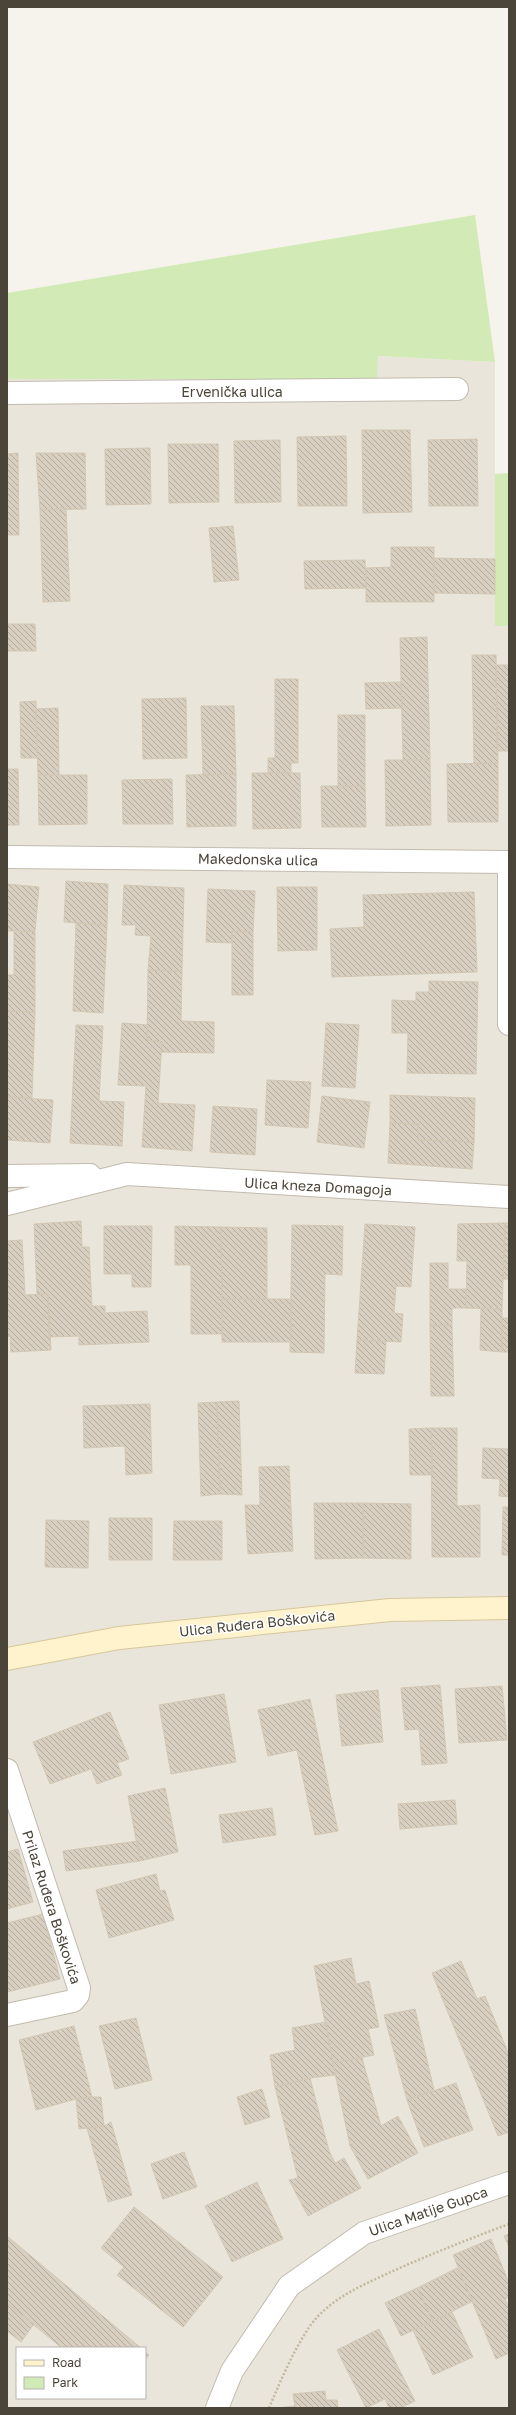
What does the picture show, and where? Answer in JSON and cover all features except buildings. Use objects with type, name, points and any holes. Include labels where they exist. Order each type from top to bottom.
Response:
[{"type":"main road","name":"Ulica Ruđera Boškovića","points":[[7,1659],[119,1638],[320,1617],[390,1610],[509,1608]]},
{"type":"street","name":"Ervenička ulica","points":[[7,393],[457,390]]},
{"type":"street","name":"Makedonska ulica","points":[[7,857],[509,862]]},
{"type":"street","points":[[509,862],[509,1024]]},
{"type":"street","name":"Ulica kneza Domagoja","points":[[7,1204],[127,1174]]},
{"type":"street","name":"Ulica kneza Domagoja","points":[[7,1176],[127,1174],[509,1197]]},
{"type":"street","name":"Prilaz Ruđera Boškovića","points":[[7,1770],[79,1988],[78,1995],[73,2001],[7,2015]]},
{"type":"street","name":"Ulica Matije Gupca","points":[[217,2408],[232,2371],[289,2286],[364,2233],[509,2183]]},
{"type":"path","points":[[269,2408],[287,2367],[310,2325],[331,2304],[356,2288],[442,2248],[509,2224]]},
{"type":"shaded area","points":[[378,356],[495,362],[495,626],[509,626],[509,2408],[7,2408],[7,379],[376,379]]},
{"type":"green space","points":[[475,215],[495,362],[378,356],[377,379],[7,379],[7,293]]},
{"type":"green space","points":[[509,473],[509,626],[495,626],[495,474]]}]
